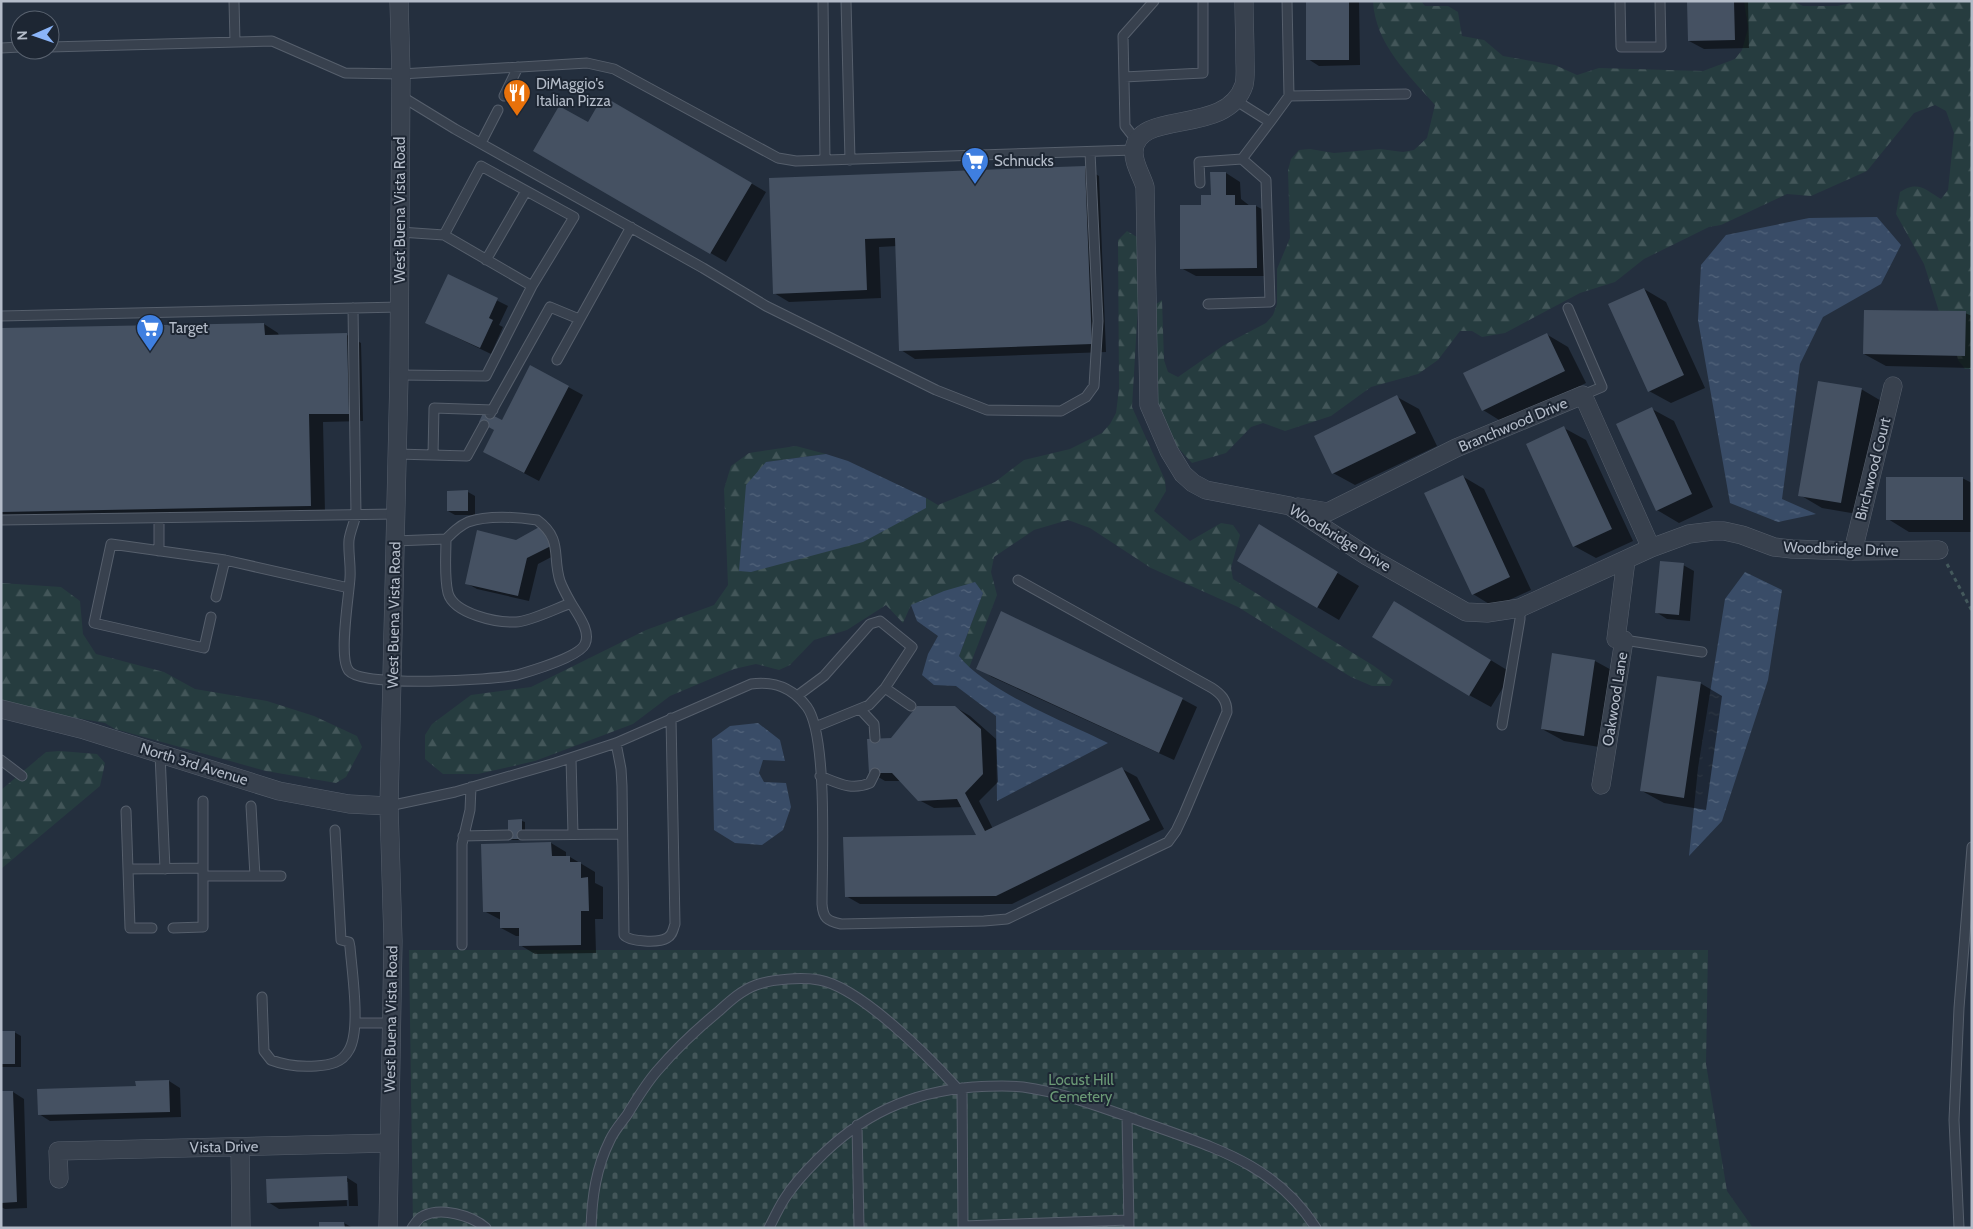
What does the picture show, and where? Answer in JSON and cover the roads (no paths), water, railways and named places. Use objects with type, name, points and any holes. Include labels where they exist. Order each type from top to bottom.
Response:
[{"type":"street","name":"West Buena Vista Road","points":[[388,1228],[393,942],[389,806],[400,307],[401,74],[399,1]]},
{"type":"street","points":[[1135,145],[1146,131],[1154,127],[1219,113],[1235,100],[1241,91],[1245,79],[1244,1]]},
{"type":"street","name":"Woodbridge Drive","points":[[1135,145],[1134,158],[1145,187],[1149,405],[1155,422],[1178,466],[1193,483],[1206,490],[1290,506],[1367,556],[1466,612],[1487,613],[1520,608],[1651,548],[1689,534],[1713,531],[1742,535],[1774,547],[1852,551],[1939,550]]},
{"type":"street","name":"Birchwood Court","points":[[1852,551],[1893,386]]},
{"type":"street","name":"Branchwood Drive","points":[[1290,506],[1328,512],[1456,448],[1583,395],[1651,548]]},
{"type":"street","name":"Oakwood Lane","points":[[1602,785],[1624,640],[1616,639],[1626,560]]},
{"type":"street","name":"North 3rd Avenue","points":[[1,709],[81,729],[279,791],[349,804],[389,806]]},
{"type":"street","name":"Vista Drive","points":[[58,1179],[58,1151],[389,1144]]},
{"type":"street","points":[[240,1148],[241,1228]]},
{"type":"lane","points":[[234,1],[235,42]]},
{"type":"lane","points":[[823,1],[825,160]]},
{"type":"lane","points":[[846,1],[850,160]]},
{"type":"lane","points":[[60,47],[272,41],[345,74],[401,74],[587,63],[614,69],[778,158],[796,161],[1090,152],[1135,145],[1125,126],[1123,36],[1154,1]]},
{"type":"lane","points":[[1124,78],[1204,73],[1203,1]]},
{"type":"lane","points":[[1242,159],[1289,96],[1287,1]]},
{"type":"lane","points":[[1620,1],[1621,47],[1661,47],[1660,1]]},
{"type":"lane","points":[[504,96],[518,67]]},
{"type":"lane","points":[[1289,96],[1406,94]]},
{"type":"lane","points":[[401,96],[481,144],[704,268],[766,306],[936,390],[987,410],[1061,411],[1086,397],[1094,386],[1098,321],[1090,152]]},
{"type":"lane","points":[[1235,100],[1270,122]]},
{"type":"lane","points":[[481,144],[498,110]]},
{"type":"lane","points":[[1200,183],[1199,162],[1242,159],[1266,180],[1270,302],[1208,304]]},
{"type":"lane","points":[[399,375],[486,376],[532,286],[574,217],[481,166],[444,235]]},
{"type":"lane","points":[[486,260],[526,191]]},
{"type":"lane","points":[[557,360],[578,319],[631,228]]},
{"type":"lane","points":[[400,232],[444,235],[532,286]]},
{"type":"lane","points":[[1,316],[400,307]]},
{"type":"lane","points":[[433,455],[434,408],[491,412],[550,307],[578,319]]},
{"type":"lane","points":[[353,308],[356,514],[349,540],[349,588],[344,643],[344,662],[349,672],[360,678],[392,680],[469,680],[508,676],[571,656],[584,646],[587,636],[584,626],[560,581],[556,546],[544,525],[537,520],[481,519],[468,522],[456,529],[446,539],[395,541]]},
{"type":"lane","points":[[1568,308],[1602,387],[1583,395]]},
{"type":"lane","points":[[397,454],[467,456],[484,425]]},
{"type":"lane","points":[[1,520],[396,514]]},
{"type":"lane","points":[[159,518],[159,551]]},
{"type":"lane","points":[[446,539],[448,594],[453,603],[464,611],[484,618],[518,622],[571,603]]},
{"type":"lane","points":[[211,617],[204,648],[94,623],[111,544],[225,560],[349,588]]},
{"type":"lane","points":[[216,597],[225,560]]},
{"type":"lane","points":[[389,806],[471,787],[571,758],[616,743],[751,684],[766,682],[780,685],[797,696],[808,708],[815,727],[820,776],[822,904],[823,915],[829,922],[841,924],[984,921],[1007,918],[1168,842],[1176,831],[1224,722],[1227,706],[1222,695],[1018,580]]},
{"type":"lane","points":[[1502,725],[1520,619],[1520,608]]},
{"type":"lane","points":[[797,696],[824,676],[870,624],[880,621],[912,647],[885,688],[868,705],[815,727]]},
{"type":"lane","points":[[1624,640],[1702,652]]},
{"type":"lane","points":[[885,688],[911,706]]},
{"type":"lane","points":[[860,709],[874,724],[875,738]]},
{"type":"lane","points":[[616,743],[621,769],[624,935],[632,940],[661,940],[668,938],[673,932],[675,924],[671,718]]},
{"type":"lane","points":[[160,754],[165,869]]},
{"type":"lane","points":[[571,758],[573,834]]},
{"type":"lane","points":[[1,760],[22,776]]},
{"type":"lane","points":[[820,776],[848,787],[860,787],[870,783],[875,773]]},
{"type":"lane","points":[[462,945],[461,851],[470,810],[471,787]]},
{"type":"lane","points":[[173,928],[203,927],[203,802]]},
{"type":"lane","points":[[251,806],[255,876]]},
{"type":"lane","points":[[126,811],[130,928],[152,928]]},
{"type":"lane","points":[[262,997],[264,1051],[271,1060],[307,1066],[335,1063],[349,1052],[353,1042],[354,1023],[350,947],[349,942],[341,940],[335,830]]},
{"type":"lane","points":[[522,835],[622,834]]},
{"type":"lane","points":[[463,836],[508,836]]},
{"type":"lane","points":[[1959,1228],[1954,1120],[1959,1008],[1972,847]]},
{"type":"lane","points":[[128,870],[165,869],[255,876],[281,876]]},
{"type":"lane","points":[[591,1228],[592,1199],[598,1171],[610,1139],[649,1082],[703,1024],[736,996],[756,985],[792,979],[818,980],[829,982],[853,994],[930,1059],[960,1088],[963,1227],[1129,1224],[1127,1116]]},
{"type":"lane","points":[[354,1023],[392,1023]]},
{"type":"lane","points":[[769,1228],[785,1197],[804,1173],[835,1141],[857,1125],[890,1106],[910,1098],[944,1089],[992,1085],[1023,1087],[1074,1099],[1200,1142],[1240,1160],[1267,1176],[1290,1194],[1316,1228]]},
{"type":"lane","points":[[857,1125],[859,1228]]},
{"type":"lane","points":[[412,1228],[421,1217],[435,1212],[462,1216],[486,1228]]},
{"type":"water","points":[[1877,217],[1901,245],[1881,284],[1823,317],[1800,364],[1782,499],[1816,514],[1778,522],[1730,503],[1698,320],[1701,265],[1726,235],[1809,218]]},
{"type":"water","points":[[826,454],[848,461],[926,498],[926,508],[863,542],[751,572],[739,571],[746,485],[766,462]]},
{"type":"water","points":[[1745,572],[1782,590],[1768,680],[1722,821],[1689,856],[1698,768],[1725,599]]},
{"type":"water","points":[[975,582],[983,593],[959,656],[971,669],[1007,694],[1108,743],[997,801],[996,716],[956,686],[934,685],[922,675],[928,654],[938,636],[917,621],[911,605],[944,591]]},
{"type":"water","points":[[758,723],[780,740],[785,761],[763,760],[759,773],[764,782],[786,783],[791,807],[783,830],[762,845],[735,843],[714,830],[712,739],[730,726]]},
{"type":"place","name":"DiMaggio's Italian Pizza","points":[[517,117]]},
{"type":"place","name":"Schnucks","points":[[975,185]]},
{"type":"place","name":"Target","points":[[150,352]]},
{"type":"park label","name":"Locust Hill Cemetery","points":[[1081,1088]]}]
